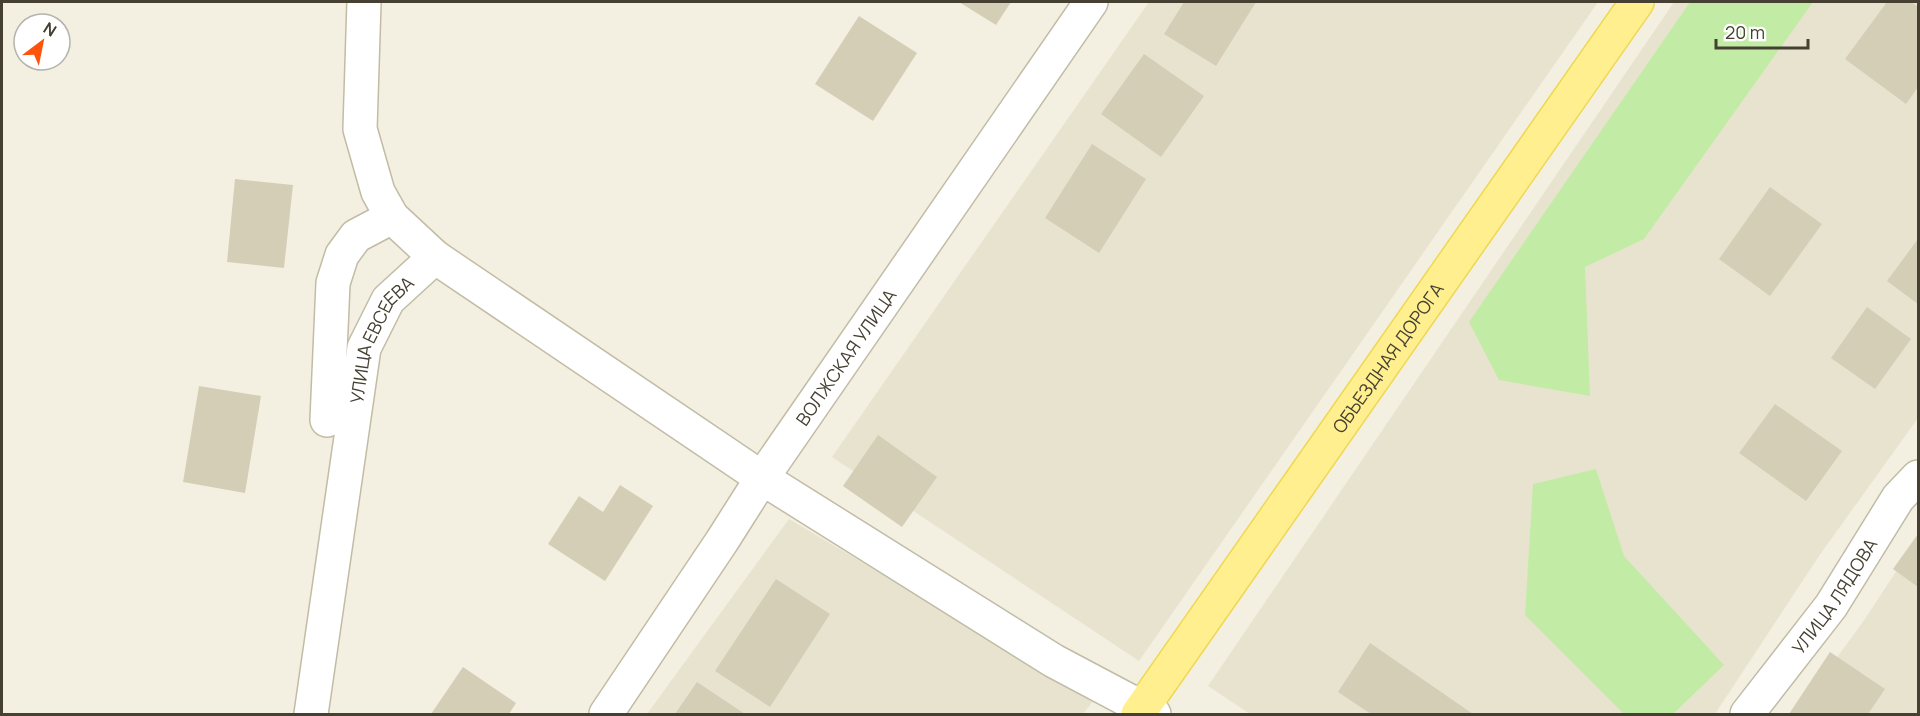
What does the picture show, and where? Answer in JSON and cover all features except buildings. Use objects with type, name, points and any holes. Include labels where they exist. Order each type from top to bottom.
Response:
[{"type":"main road","name":"ОБЪЕЗДНАЯ ДОРОГА","points":[[1145,712],[1637,2]]},
{"type":"street","points":[[364,2],[360,129],[378,192],[392,217],[435,257],[762,478],[1054,661],[1145,712]]},
{"type":"street","name":"ВОЛЖСКАЯ УЛИЦА","points":[[606,714],[762,478],[1091,2]]},
{"type":"street","points":[[327,420],[333,283],[342,255],[356,236],[392,217]]},
{"type":"street","name":"УЛИЦА ЕВСЕЕВА","points":[[311,714],[364,348],[388,300],[435,257]]},
{"type":"street","name":"УЛИЦА ЛЯДОВА","points":[[1747,714],[1831,606],[1898,498],[1918,477]]},
{"type":"shaded area","points":[[1149,2],[1598,2],[1139,661],[832,457]]},
{"type":"shaded area","points":[[1674,2],[1918,2],[1918,418],[1819,556],[1715,714],[1250,714],[1208,686]]},
{"type":"shaded area","points":[[789,519],[1094,700],[1083,714],[647,714]]},
{"type":"shaded area","points":[[1918,538],[1918,714],[1796,714],[1865,619]]},
{"type":"green space","points":[[1690,2],[1813,2],[1644,239],[1585,267],[1590,396],[1499,380],[1469,322]]},
{"type":"green space","points":[[1596,469],[1624,556],[1724,665],[1673,714],[1624,714],[1525,615],[1533,484]]}]
